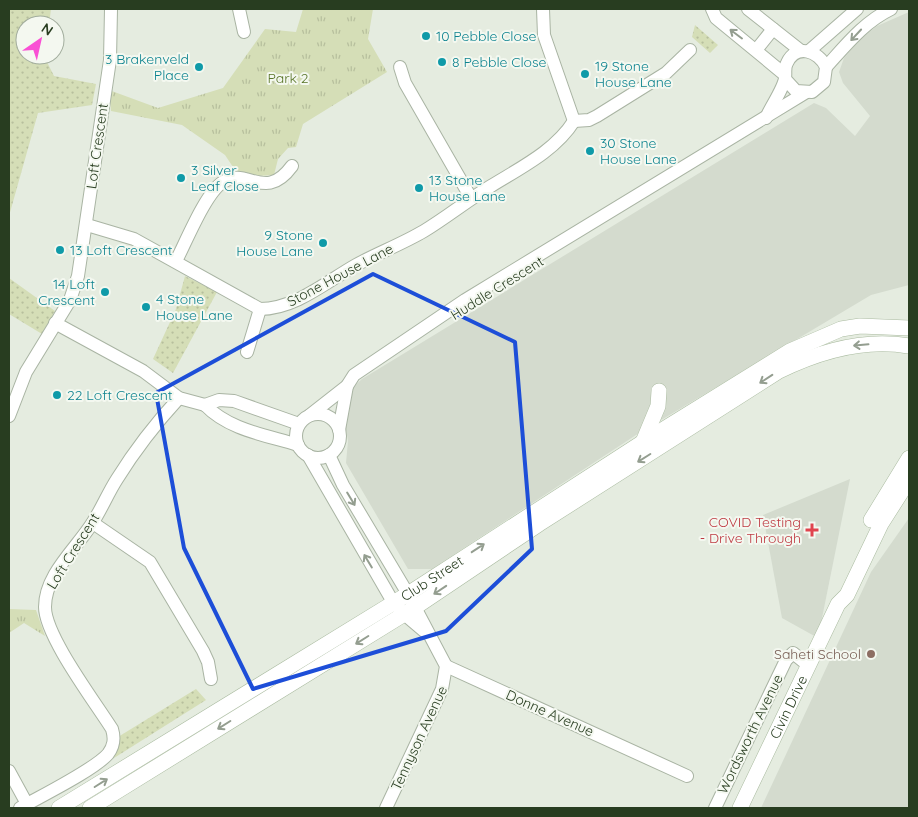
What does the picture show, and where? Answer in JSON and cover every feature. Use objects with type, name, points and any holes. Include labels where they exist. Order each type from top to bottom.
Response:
[{"type":"main road","points":[[805,351],[841,330],[860,326],[909,328]]},
{"type":"main road","points":[[805,351],[870,344],[909,346]]},
{"type":"main road","name":"Club Street","points":[[90,808],[405,604],[643,442],[805,351]]},
{"type":"main road","name":"Club Street","points":[[59,808],[539,524],[780,371],[805,351]]},
{"type":"main road","points":[[643,442],[658,406],[659,391]]},
{"type":"main road","name":"Civin Drive","points":[[838,604],[838,592],[874,516],[909,458]]},
{"type":"main road","name":"Civin Drive","points":[[740,808],[838,604],[847,595],[881,524],[909,480]]},
{"type":"street","name":"Loft Crescent","points":[[9,416],[26,372],[70,300],[78,276],[110,60],[111,9]]},
{"type":"street","points":[[239,9],[244,32]]},
{"type":"street","points":[[542,9],[544,35],[574,121],[589,120],[597,116],[666,73],[690,50]]},
{"type":"street","points":[[712,9],[716,18],[757,49],[785,76],[790,86],[804,93],[812,92],[824,82],[826,67],[859,31],[880,14],[891,9]]},
{"type":"street","points":[[748,9],[805,51],[817,54],[826,67]]},
{"type":"street","points":[[766,118],[785,76],[786,64],[792,56],[805,51],[857,9]]},
{"type":"street","points":[[757,49],[773,29]]},
{"type":"street","points":[[400,67],[405,83],[471,198]]},
{"type":"street","name":"Huddle Crescent","points":[[310,415],[347,386],[354,375],[389,350],[407,345],[582,235],[600,218],[804,93]]},
{"type":"street","name":"Stone House Lane","points":[[260,309],[269,309],[293,302],[355,266],[424,231],[471,198],[543,154],[566,133],[574,121]]},
{"type":"street","points":[[176,261],[210,197],[222,182],[233,179],[273,183],[286,174],[292,166]]},
{"type":"street","points":[[87,225],[122,234],[176,261],[260,309],[247,352]]},
{"type":"street","points":[[55,322],[143,371],[179,398],[205,405],[217,417],[231,425],[298,445]]},
{"type":"street","points":[[308,456],[315,458],[329,455],[339,444],[339,430],[347,386]]},
{"type":"street","name":"Loft Crescent","points":[[24,806],[100,762],[114,745],[112,729],[52,634],[45,608],[47,591],[55,575],[93,523],[135,451],[157,422],[179,398]]},
{"type":"street","points":[[205,405],[219,400],[234,400],[299,424]]},
{"type":"street","points":[[258,433],[265,412]]},
{"type":"street","points":[[339,430],[336,423],[325,414],[310,415],[299,424],[296,438],[298,445],[308,456],[405,604],[428,634],[446,666]]},
{"type":"street","points":[[329,455],[405,604]]},
{"type":"street","points":[[93,523],[150,562],[203,651],[208,662],[211,679]]},
{"type":"street","name":"Wordsworth Avenue","points":[[715,808],[786,660],[793,653],[808,665]]},
{"type":"street","name":"Donne Avenue","points":[[446,666],[687,776]]},
{"type":"street","name":"Tennyson Avenue","points":[[386,808],[442,689],[446,666]]},
{"type":"street","points":[[9,771],[24,806]]},
{"type":"highlighted area","points":[[373,274],[515,342],[532,549],[446,631],[253,689],[184,548],[156,393]]},
{"type":"shaded area","points":[[909,12],[909,285],[871,295],[636,435],[432,569],[408,569],[346,463],[348,441],[344,416],[350,390],[362,379],[814,103],[826,108],[855,136],[870,116],[843,83],[839,72],[844,58],[859,40],[877,26]]},
{"type":"shaded area","points":[[850,479],[818,638],[782,618],[763,515]]},
{"type":"shaded area","name":"Saheti School","points":[[909,518],[909,808],[761,808],[871,572]]},
{"type":"green space","points":[[9,9],[51,9],[50,15],[15,15],[15,65],[48,65],[54,76],[96,84],[92,105],[38,113],[9,216]]},
{"type":"green space","name":"Park 2","points":[[303,9],[373,9],[368,39],[387,72],[303,124],[296,147],[288,148],[278,159],[274,175],[258,176],[235,170],[225,155],[182,125],[111,111],[109,90],[158,108],[223,88],[265,29],[296,32]]},
{"type":"green space","points":[[695,25],[718,45],[710,53],[692,37]]},
{"type":"green space","points":[[185,276],[217,292],[173,373],[153,359],[176,309]]},
{"type":"green space","points":[[9,278],[55,311],[42,334],[9,314]]},
{"type":"green space","points":[[9,609],[36,610],[45,636],[24,623],[9,633]]},
{"type":"green space","points":[[196,689],[206,700],[114,758],[118,737]]},
{"type":"place","name":"10 Pebble Close","points":[[426,36]]},
{"type":"place","name":"8 Pebble Close","points":[[442,62]]},
{"type":"place","name":"3 Brakenveld Place","points":[[199,67]]},
{"type":"place","name":"19 Stone House Lane","points":[[585,74]]},
{"type":"place","name":"30 Stone House Lane","points":[[590,151]]},
{"type":"place","name":"3 Silver Leaf Close","points":[[181,178]]},
{"type":"place","name":"13 Stone House Lane","points":[[419,188]]},
{"type":"place","name":"9 Stone House Lane","points":[[323,243]]},
{"type":"place","name":"13 Loft Crescent","points":[[60,250]]},
{"type":"place","name":"14 Loft Crescent","points":[[105,292]]},
{"type":"place","name":"4 Stone House Lane","points":[[146,307]]},
{"type":"place","name":"22 Loft Crescent","points":[[57,395]]},
{"type":"place","name":"COVID Testing - Drive Through","points":[[812,530]]},
{"type":"place","name":"Saheti School","points":[[871,654]]}]
